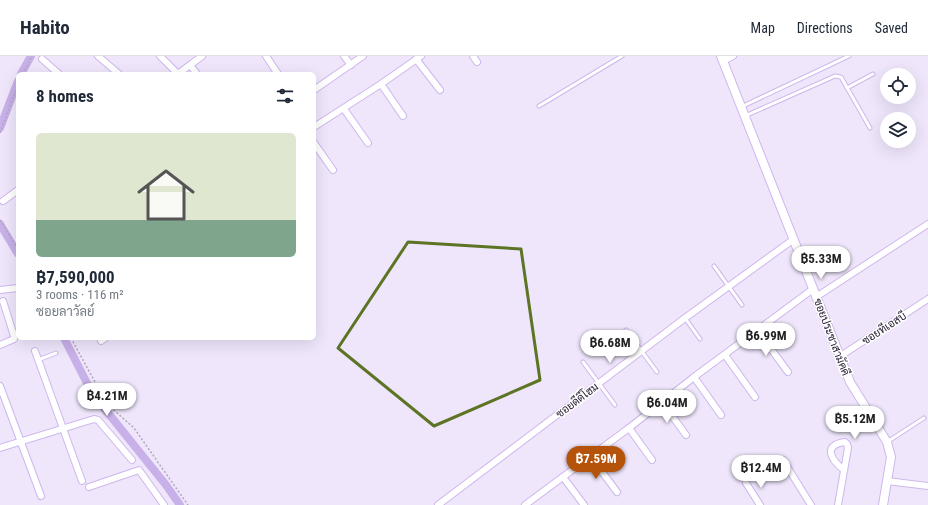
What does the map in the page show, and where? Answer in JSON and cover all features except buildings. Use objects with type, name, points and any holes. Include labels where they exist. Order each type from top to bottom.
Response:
[{"type":"street","points":[[98,56],[117,72]]},
{"type":"street","points":[[160,56],[176,72]]},
{"type":"street","points":[[181,72],[202,56]]},
{"type":"street","points":[[266,56],[277,72]]},
{"type":"street","points":[[344,56],[351,65]]},
{"type":"street","points":[[316,89],[363,56]]},
{"type":"street","points":[[473,56],[477,62]]},
{"type":"street","points":[[722,58],[734,56]]},
{"type":"street","points":[[316,126],[419,58],[440,90]]},
{"type":"street","name":"ซอยประชาสามัคคี","points":[[722,58],[850,382],[887,442],[891,457],[883,505]]},
{"type":"street","points":[[42,59],[57,72]]},
{"type":"street","points":[[190,65],[195,72]]},
{"type":"street","points":[[381,84],[403,116]]},
{"type":"street","points":[[344,108],[368,143]]},
{"type":"street","points":[[316,145],[333,170]]},
{"type":"street","points":[[3,201],[16,191]]},
{"type":"street","points":[[524,505],[533,503],[562,477],[629,428],[757,330],[928,224]]},
{"type":"street","name":"ซอยดีดีโฮม","points":[[438,505],[685,318],[794,239]]},
{"type":"street","points":[[1,290],[16,288]]},
{"type":"street","name":"ซอยทีเอสบี","points":[[840,357],[928,299]]},
{"type":"street","points":[[0,345],[14,339],[3,301]]},
{"type":"street","points":[[757,330],[788,372]]},
{"type":"street","points":[[35,351],[82,481]]},
{"type":"street","points":[[725,355],[755,397]]},
{"type":"street","points":[[694,377],[721,415]]},
{"type":"street","points":[[0,386],[40,496]]},
{"type":"street","points":[[662,402],[686,435]]},
{"type":"street","points":[[0,448],[89,420],[98,420],[132,460]]},
{"type":"street","points":[[629,428],[652,460]]},
{"type":"street","points":[[590,457],[617,492]]},
{"type":"street","points":[[783,460],[811,505]]},
{"type":"street","points":[[89,487],[140,470],[164,505]]},
{"type":"street","points":[[838,505],[844,470]]},
{"type":"street","points":[[562,477],[584,505]]},
{"type":"street","points":[[887,481],[928,486]]},
{"type":"street","points":[[746,483],[760,505]]},
{"type":"lane","points":[[539,106],[622,56]]},
{"type":"lane","points":[[741,107],[849,56]]},
{"type":"lane","points":[[847,88],[873,74]]},
{"type":"lane","points":[[745,116],[835,76],[841,77],[870,128]]},
{"type":"lane","points":[[714,266],[742,305]]},
{"type":"lane","points":[[685,318],[700,339]]},
{"type":"lane","points":[[626,330],[657,372]]},
{"type":"lane","points":[[38,360],[56,353]]},
{"type":"lane","points":[[583,362],[615,405]]},
{"type":"lane","points":[[887,442],[924,418]]},
{"type":"path","points":[[24,72],[32,56]]},
{"type":"path","points":[[0,133],[16,90]]},
{"type":"path","points":[[0,220],[16,246]]},
{"type":"path","points":[[72,340],[107,404],[134,428],[188,505]]},
{"type":"highlighted area","points":[[408,242],[521,249],[540,380],[434,426],[338,348]]},
{"type":"waterway","points":[[22,72],[31,56]]},
{"type":"waterway","points":[[0,128],[16,86]]},
{"type":"waterway","points":[[0,224],[16,251]]},
{"type":"waterway","points":[[65,340],[92,393],[166,485],[180,505]]}]
